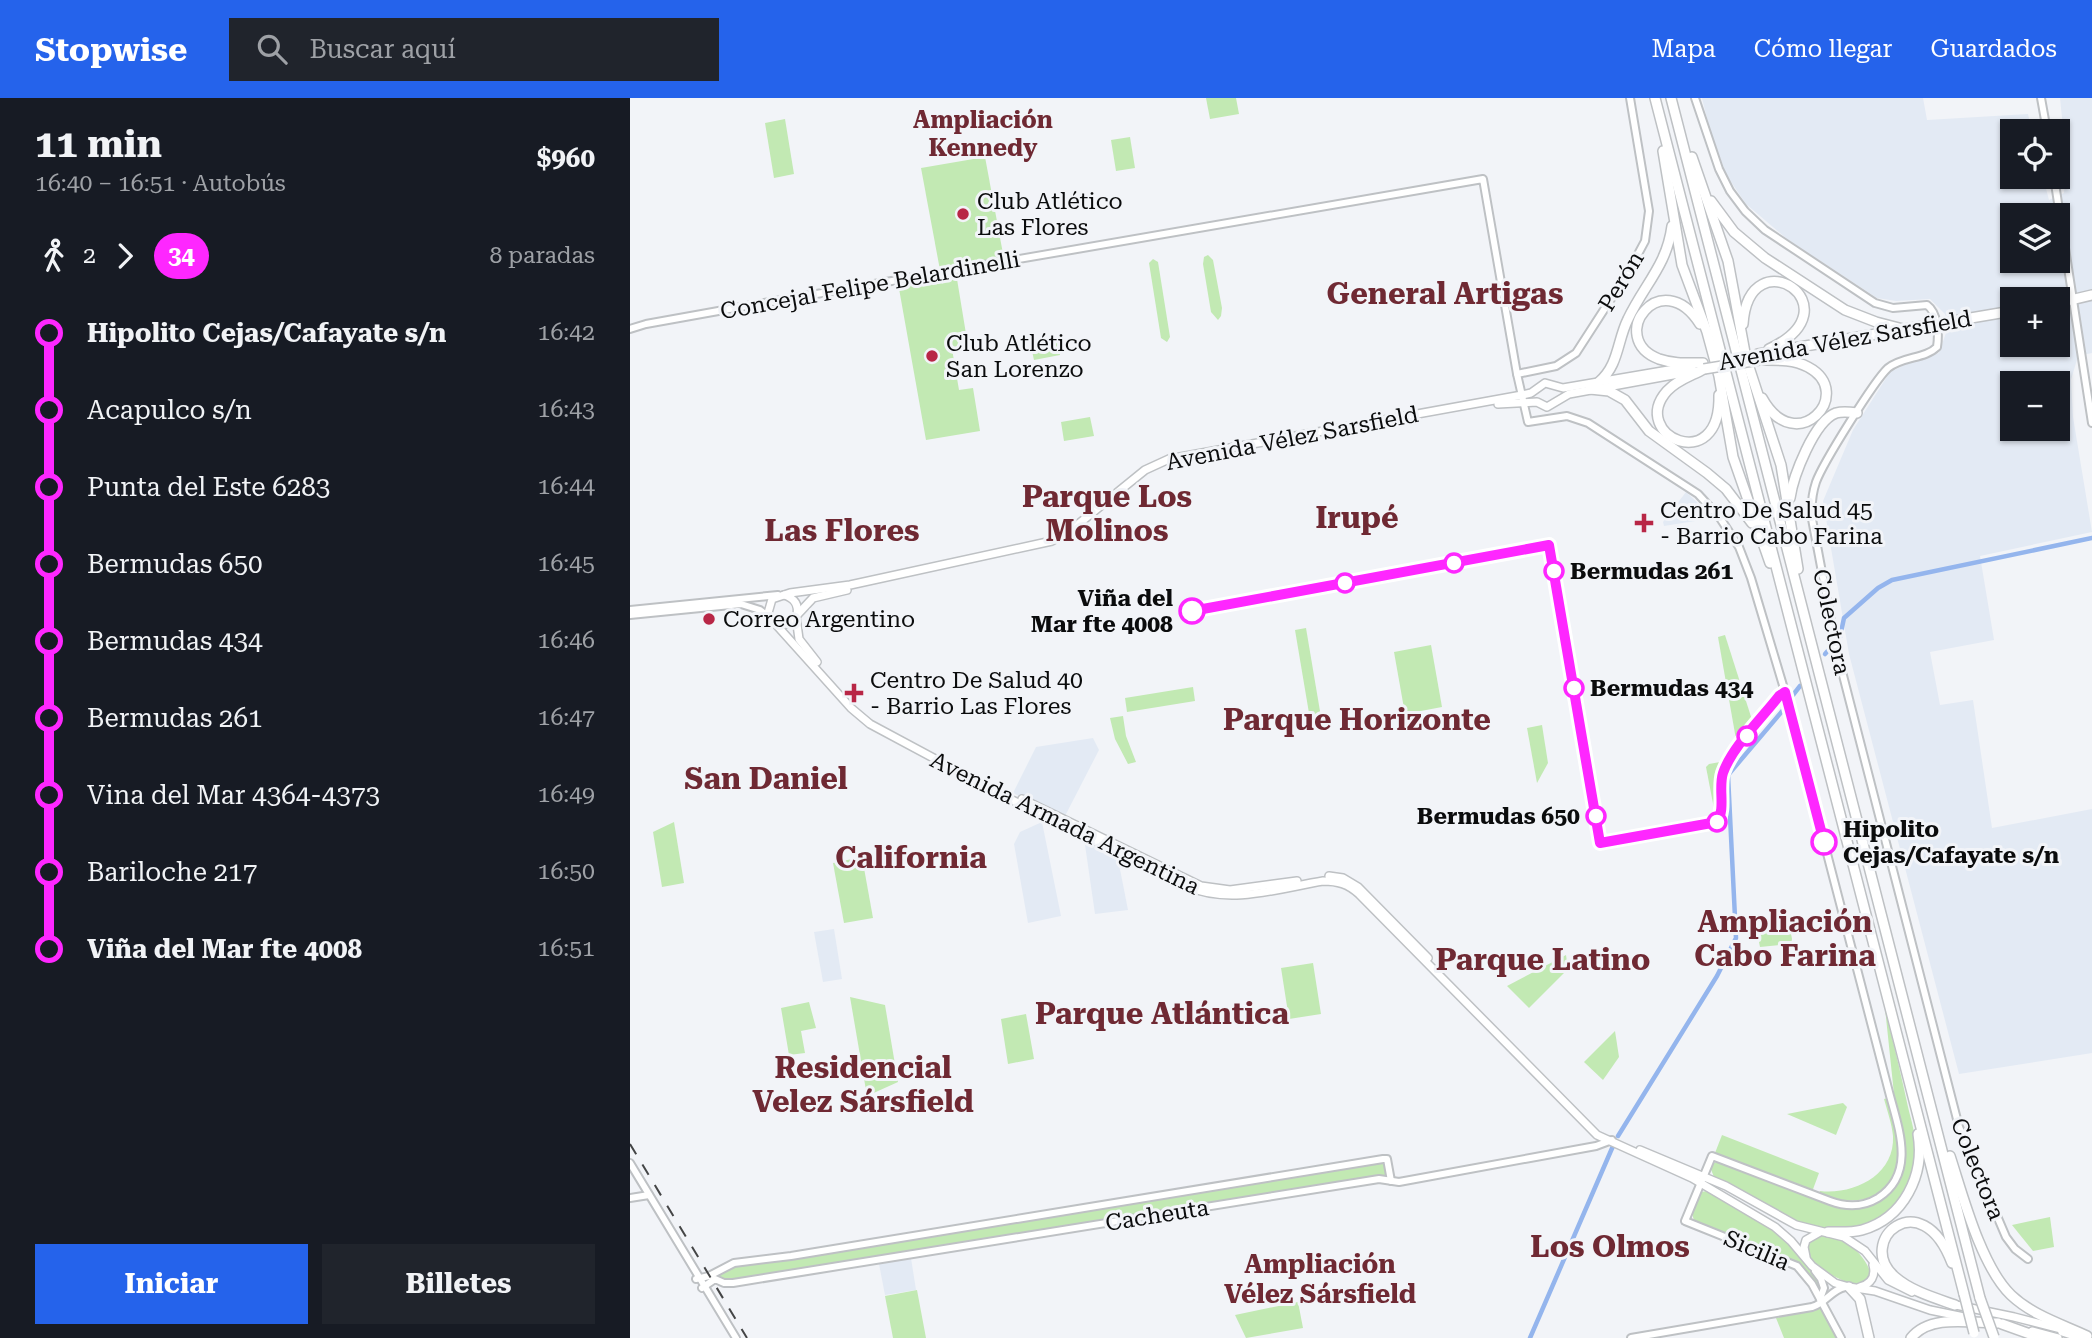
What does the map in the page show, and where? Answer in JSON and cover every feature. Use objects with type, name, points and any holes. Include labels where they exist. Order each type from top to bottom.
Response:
[{"type":"highway","points":[[1673,98],[1728,261],[1746,359],[1782,466],[1805,617]]},
{"type":"highway","points":[[1673,98],[1992,1338]]},
{"type":"highway","points":[[1655,99],[1684,273],[1703,321],[1716,365],[1733,457],[1797,644]]},
{"type":"highway","points":[[1655,99],[1962,1294]]},
{"type":"highway","points":[[1698,177],[1721,217],[1755,252],[1844,310],[1903,329]]},
{"type":"highway","points":[[1599,382],[1611,370],[1621,333],[1631,312],[1662,265],[1671,232],[1673,210]]},
{"type":"highway","points":[[1783,282],[1794,288],[1802,299],[1802,321],[1787,339],[1758,357],[1793,362],[1816,372],[1825,384],[1826,394],[1823,408],[1818,415],[1800,424],[1788,423],[1777,417],[1763,401],[1746,359],[1743,319],[1748,298],[1762,284],[1783,282]]},
{"type":"highway","points":[[2070,303],[2092,297]]},
{"type":"highway","points":[[1664,300],[1675,301],[1686,307],[1700,324],[1716,365],[1719,405],[1715,424],[1701,440],[1681,442],[1670,437],[1660,425],[1660,402],[1677,383],[1704,366],[1665,361],[1644,349],[1639,342],[1637,327],[1644,310],[1653,303],[1664,300]]},
{"type":"highway","name":"Avenida Vélez Sarsfield","points":[[1704,366],[2000,315]]},
{"type":"highway","name":"Avenida Vélez Sarsfield","points":[[1758,357],[1903,329],[1936,326]]},
{"type":"highway","points":[[1590,389],[1609,391],[1625,400],[1655,436],[1718,481],[1741,506],[1764,546]]},
{"type":"highway","points":[[1789,517],[1793,480],[1809,445],[1827,418],[1842,412],[1857,413]]},
{"type":"highway","points":[[1899,983],[1911,1012],[1947,1149],[1992,1269],[2006,1289],[2023,1304],[2087,1337]]},
{"type":"highway","points":[[1828,1231],[1858,1231],[1878,1223],[1897,1208],[1911,1189],[1918,1169],[1920,1149],[1909,1080]]},
{"type":"highway","points":[[1955,1305],[1918,1291],[1892,1275],[1882,1255],[1882,1244],[1889,1231],[1909,1222],[1923,1224],[1934,1232],[1948,1254],[1962,1294],[1972,1312],[1973,1335]]},
{"type":"highway","points":[[1849,1287],[1860,1299],[1869,1338]]},
{"type":"highway","points":[[1911,1338],[1923,1328],[1937,1323],[2000,1323],[2041,1338]]},
{"type":"main road","name":"Avenida Vélez Sarsfield","points":[[1553,386],[1563,388],[1704,366]]},
{"type":"main road","name":"Avenida Vélez Sarsfield","points":[[1554,402],[1569,394],[1704,366]]},
{"type":"main road","points":[[1545,383],[1553,386],[1558,394],[1554,402],[1544,407],[1536,402],[1535,390],[1545,383]]},
{"type":"main road","name":"Avenida Vélez Sarsfield","points":[[796,616],[809,601],[820,596],[1058,542],[1073,534],[1146,473],[1165,464],[1492,405],[1523,398],[1535,390]]},
{"type":"main road","name":"Avenida Vélez Sarsfield","points":[[782,595],[850,585],[1052,541],[1066,534],[1144,470],[1169,459],[1523,398],[1536,402]]},
{"type":"main road","points":[[782,595],[794,600],[798,609],[796,616],[787,624],[773,621],[768,612],[772,599],[782,595]]},
{"type":"main road","name":"Avenida Armada Argentina","points":[[796,616],[797,633],[803,646],[853,706],[869,719],[989,783],[1195,884],[1212,889],[1237,889],[1332,876],[1354,884],[1588,1123],[1611,1142]]},
{"type":"main road","name":"Avenida Armada Argentina","points":[[773,621],[851,708],[870,724],[1189,887],[1209,894],[1228,896],[1323,881],[1336,881],[1346,885],[1359,894],[1578,1119],[1611,1142],[1702,1179],[1796,1225],[1828,1231],[1853,1242],[1892,1283],[1918,1294],[1972,1312],[2087,1337]]},
{"type":"main road","name":"Avenida Armada Argentina","points":[[1702,1179],[1780,1231],[1796,1245],[1810,1265],[1828,1279],[1949,1314],[2000,1323],[2058,1338]]},
{"type":"main road","points":[[1810,1265],[1804,1251],[1806,1240],[1812,1234],[1828,1231]]},
{"type":"main road","points":[[1849,1287],[1866,1286],[1873,1278],[1874,1269],[1868,1255]]},
{"type":"main road","points":[[2033,1331],[2048,1338]]},
{"type":"street","name":"Perón","points":[[1517,374],[1556,366],[1576,353],[1629,271],[1645,241],[1649,211],[1630,98]]},
{"type":"street","points":[[1695,98],[1724,181],[1758,225],[1875,303],[1893,308],[1930,306],[1936,326]]},
{"type":"street","points":[[2041,98],[2045,119]]},
{"type":"street","name":"Concejal Felipe Belardinelli","points":[[630,329],[735,307],[1483,179],[1517,374]]},
{"type":"street","points":[[2056,189],[2092,423]]},
{"type":"street","name":"Colectora","points":[[1936,326],[1936,349],[1906,358],[1887,370],[1857,413],[1819,476],[1811,506],[1835,641],[1959,1127],[2006,1237],[2015,1250],[2028,1259]]},
{"type":"street","points":[[1517,374],[1528,422],[1572,417],[1588,423],[1692,490],[1716,513],[1732,535],[1746,563],[1786,698],[1901,1142],[1902,1165],[1889,1189],[1871,1202],[1850,1206],[1712,1156],[1702,1179]]},
{"type":"street","points":[[1554,402],[1555,418]]},
{"type":"street","name":"Avenida Vélez Sarsfield","points":[[630,613],[782,595]]},
{"type":"street","name":"Avenida Vélez Sarsfield","points":[[630,613],[741,604],[760,610],[773,621]]},
{"type":"street","name":"Cacheuta","points":[[703,1287],[715,1279],[724,1283],[1379,1179],[1399,1182],[1611,1142]]},
{"type":"street","name":"Cacheuta","points":[[698,1278],[734,1263],[1387,1159],[1391,1181]]},
{"type":"street","points":[[630,1163],[647,1195]]},
{"type":"street","points":[[630,1169],[734,1338]]},
{"type":"street","name":"Sicilia","points":[[1702,1179],[1685,1221],[1789,1262],[1804,1273],[1819,1299]]},
{"type":"street","points":[[630,1198],[647,1195]]},
{"type":"street","points":[[1631,1338],[1812,1307],[1824,1293],[1823,1283],[1810,1265]]},
{"type":"street","points":[[717,1272],[724,1283]]},
{"type":"street","points":[[1819,1299],[1834,1290],[1849,1287]]},
{"type":"street","points":[[1819,1299],[1841,1338]]},
{"type":"shaded area","points":[[1702,98],[1923,98],[1927,120],[2028,114],[2029,119],[2000,119],[2000,189],[2046,189],[2049,200],[2064,193],[2064,189],[2070,189],[2070,119],[2062,119],[2060,98],[2092,98],[2092,353],[2078,356],[2071,380],[2073,417],[2092,532],[1980,556],[1994,640],[1930,652],[1940,705],[1973,700],[1992,828],[2092,809],[2092,1053],[1959,1074],[1849,654],[1823,501],[1853,430],[1890,372],[1939,353],[1947,330],[1945,314],[1930,299],[1896,301],[1877,298],[1787,239],[1746,204],[1727,176],[1710,131]]},
{"type":"shaded area","points":[[1686,492],[1714,518],[1664,526],[1663,522]]},
{"type":"shaded area","points":[[1093,738],[1099,750],[1064,818],[1013,793],[1036,747]]},
{"type":"shaded area","points":[[1042,822],[1061,916],[1028,923],[1014,844],[1020,832]]},
{"type":"shaded area","points":[[1084,838],[1117,854],[1128,910],[1095,914]]},
{"type":"shaded area","points":[[834,929],[842,979],[823,982],[814,932]]},
{"type":"shaded area","points":[[911,1258],[916,1290],[885,1295],[879,1264]]},
{"type":"green space","points":[[1206,98],[1236,98],[1239,114],[1210,119]]},
{"type":"green space","points":[[785,119],[794,174],[774,178],[765,123]]},
{"type":"green space","points":[[1130,137],[1135,168],[1116,171],[1111,140]]},
{"type":"green space","name":"Club Atlético Las Flores","points":[[985,157],[1004,259],[940,270],[921,168]]},
{"type":"green space","points":[[1208,255],[1213,260],[1222,308],[1218,320],[1211,312],[1203,264],[1204,257]]},
{"type":"green space","points":[[1153,259],[1158,262],[1170,337],[1167,342],[1161,338],[1149,263]]},
{"type":"green space","name":"Club Atlético San Lorenzo","points":[[956,273],[968,346],[952,349],[959,390],[973,388],[980,431],[926,440],[898,283]]},
{"type":"green space","points":[[1057,337],[1060,355],[1034,360],[1030,342]]},
{"type":"green space","points":[[1090,417],[1094,436],[1064,441],[1061,422]]},
{"type":"green space","points":[[1306,628],[1323,729],[1312,731],[1295,630]]},
{"type":"green space","points":[[1725,635],[1753,723],[1737,745],[1718,637]]},
{"type":"green space","points":[[1431,645],[1442,707],[1405,714],[1394,652]]},
{"type":"green space","points":[[1193,687],[1195,701],[1127,712],[1125,698]]},
{"type":"green space","points":[[1123,716],[1126,736],[1136,762],[1128,764],[1115,739],[1110,718]]},
{"type":"green space","points":[[1542,725],[1548,763],[1537,783],[1527,728]]},
{"type":"green space","points":[[1720,762],[1723,766],[1716,819],[1706,767]]},
{"type":"green space","points":[[674,822],[684,883],[662,887],[653,832]]},
{"type":"green space","points":[[862,857],[873,918],[844,923],[833,863]]},
{"type":"green space","points":[[1788,917],[1791,944],[1760,947],[1755,923]]},
{"type":"green space","points":[[1566,955],[1568,969],[1529,1008],[1507,986]]},
{"type":"green space","points":[[1313,963],[1321,1014],[1289,1019],[1281,968]]},
{"type":"green space","points":[[850,997],[885,1005],[898,1082],[867,1096]]},
{"type":"green space","points":[[809,1002],[816,1028],[801,1031],[805,1053],[789,1055],[781,1008]]},
{"type":"green space","points":[[1885,1008],[1916,1144],[1911,1179],[1903,1196],[1890,1211],[1865,1226],[1844,1230],[1825,1229],[1785,1216],[1714,1177],[1710,1167],[1713,1163],[1723,1161],[1838,1206],[1869,1205],[1887,1195],[1904,1170],[1906,1158],[1894,1094]]},
{"type":"green space","points":[[1026,1014],[1034,1059],[1008,1064],[1001,1019]]},
{"type":"green space","points":[[1615,1031],[1619,1057],[1603,1080],[1584,1062]]},
{"type":"green space","points":[[1888,1098],[1899,1145],[1898,1168],[1892,1181],[1884,1190],[1860,1200],[1833,1198],[1819,1193],[1859,1186],[1880,1172],[1892,1150],[1891,1122],[1884,1099]]},
{"type":"green space","points":[[1843,1103],[1847,1107],[1836,1135],[1787,1114]]},
{"type":"green space","points":[[1722,1135],[1819,1173],[1812,1192],[1715,1153]]},
{"type":"green space","points":[[1387,1159],[1391,1181],[724,1283],[717,1272],[734,1263]]},
{"type":"green space","points":[[1707,1191],[1782,1236],[1820,1280],[1821,1291],[1798,1263],[1694,1221],[1692,1213],[1701,1192]]},
{"type":"green space","points":[[2050,1217],[2054,1247],[2033,1251],[2012,1225]]},
{"type":"green space","points":[[1820,1235],[1840,1240],[1856,1250],[1869,1268],[1869,1279],[1864,1283],[1849,1283],[1814,1262],[1807,1248],[1812,1240]]},
{"type":"green space","points":[[917,1290],[926,1338],[893,1338],[885,1296]]},
{"type":"green space","points":[[1298,1302],[1303,1328],[1246,1338],[1235,1315]]},
{"type":"green space","points":[[1821,1306],[1838,1338],[1784,1338],[1776,1318]]},
{"type":"waterway","points":[[1840,637],[1844,618],[1878,588],[1892,580],[2092,538]]},
{"type":"waterway","points":[[1825,654],[1833,645]]},
{"type":"waterway","points":[[1793,695],[1800,686]]},
{"type":"waterway","points":[[1618,1136],[1717,976],[1736,938],[1728,775],[1784,709]]},
{"type":"waterway","points":[[1530,1338],[1613,1146]]},
{"type":"railway","points":[[630,1144],[747,1338]]},
{"type":"bus line","name":"34","points":[[1192,611],[1549,545],[1600,843],[1717,822],[1721,816],[1721,780],[1724,769],[1779,696],[1785,692],[1824,842]]},
{"type":"place","name":"Club Atlético Las Flores","points":[[963,214]]},
{"type":"place","name":"Club Atlético San Lorenzo","points":[[932,356]]},
{"type":"place","name":"Centro De Salud 45 - Barrio Cabo Farina","points":[[1644,523]]},
{"type":"place","name":"Bermudas 261","points":[[1554,571]]},
{"type":"place","name":"Viña del Mar fte 4008","points":[[1192,611]]},
{"type":"place","name":"Correo Argentino","points":[[709,619]]},
{"type":"place","name":"Bermudas 434","points":[[1574,688]]},
{"type":"place","name":"Centro De Salud 40 - Barrio Las Flores","points":[[854,693]]},
{"type":"place","name":"Bermudas 650","points":[[1596,816]]},
{"type":"place","name":"Hipolito Cejas/Cafayate s/n","points":[[1824,842]]},
{"type":"district","name":"Ampliación Kennedy","points":[[983,134]]},
{"type":"district","name":"General Artigas","points":[[1445,294]]},
{"type":"district","name":"Parque Los Molinos","points":[[1107,514]]},
{"type":"district","name":"Irupé","points":[[1357,518]]},
{"type":"district","name":"Las Flores","points":[[842,531]]},
{"type":"district","name":"Parque Horizonte","points":[[1357,720]]},
{"type":"district","name":"San Daniel","points":[[766,779]]},
{"type":"district","name":"California","points":[[911,858]]},
{"type":"district","name":"Ampliación Cabo Farina","points":[[1785,939]]},
{"type":"district","name":"Parque Latino","points":[[1543,960]]},
{"type":"district","name":"Parque Atlántica","points":[[1162,1014]]},
{"type":"district","name":"Residencial Velez Sársfield","points":[[863,1086]]},
{"type":"district","name":"Los Olmos","points":[[1610,1247]]},
{"type":"district","name":"Ampliación Vélez Sársfield","points":[[1320,1279]]}]
